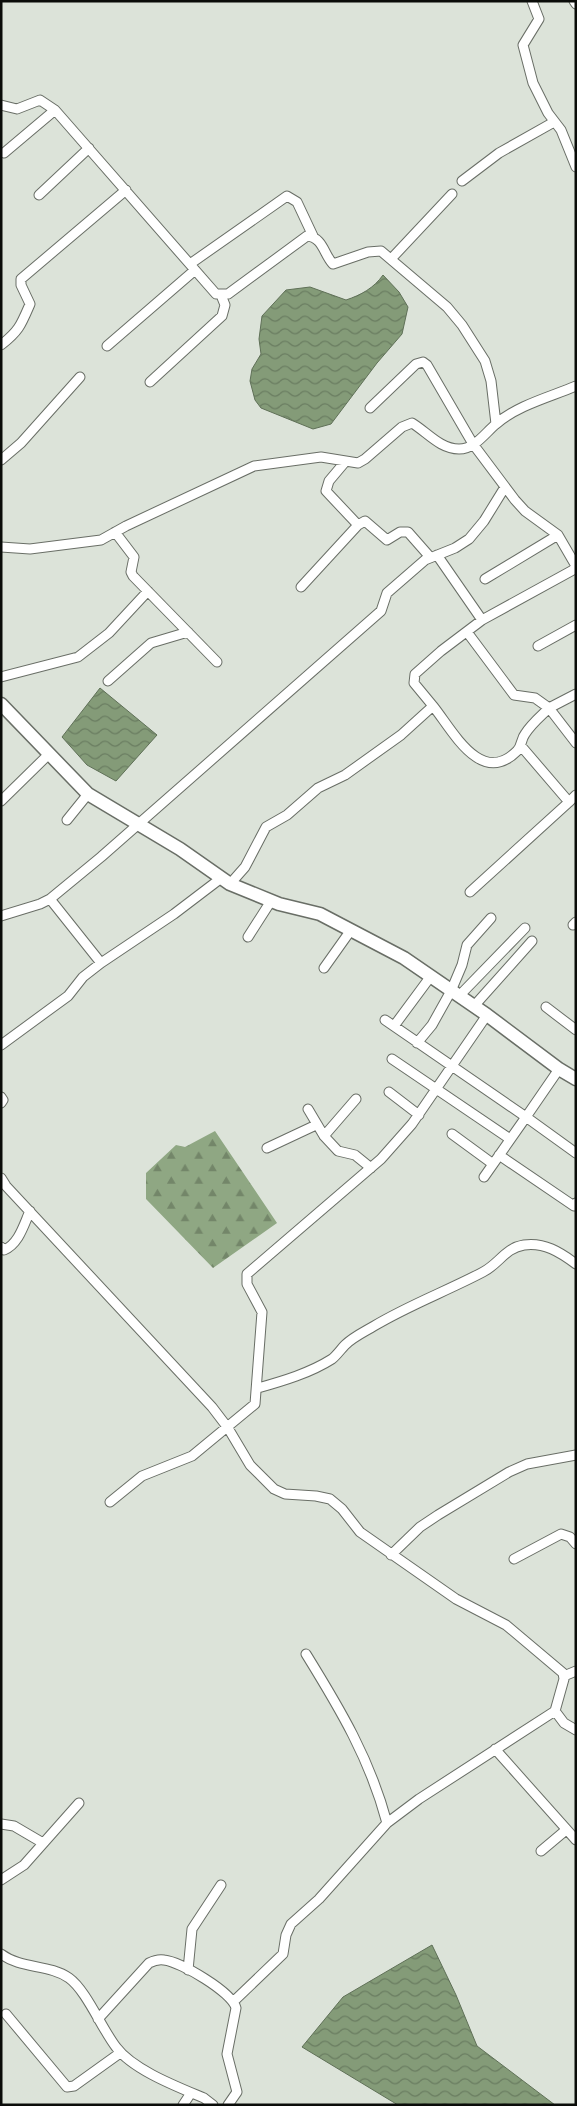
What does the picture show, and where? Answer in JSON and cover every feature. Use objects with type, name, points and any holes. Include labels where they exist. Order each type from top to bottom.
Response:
[{"type":"street","points":[[532,1],[539,21],[523,45],[533,83],[554,122],[562,130],[576,167]]},
{"type":"street","points":[[1,105],[17,109],[40,100],[55,110],[216,294],[228,294],[307,236],[314,236]]},
{"type":"street","points":[[4,153],[55,110]]},
{"type":"street","points":[[462,181],[499,153],[554,122]]},
{"type":"street","points":[[39,195],[89,148]]},
{"type":"street","points":[[1,345],[14,336],[19,329],[30,304],[20,282],[21,279],[126,190]]},
{"type":"street","points":[[391,259],[452,194]]},
{"type":"street","points":[[107,346],[192,267],[286,196],[296,202],[314,236],[320,242],[333,264],[375,251],[381,251],[447,308],[475,344],[485,361],[491,382],[496,424]]},
{"type":"street","points":[[150,382],[222,316],[226,306],[221,295]]},
{"type":"street","points":[[370,408],[416,364],[423,362],[427,365],[473,444],[525,511],[558,535],[576,566],[573,570],[482,620],[441,651],[413,679],[479,761],[494,763],[508,758],[521,746],[525,733],[549,708],[572,695],[576,704]]},
{"type":"street","points":[[1,460],[21,443],[80,377]]},
{"type":"street","points":[[1,547],[30,549],[94,542],[254,466],[321,457],[358,463],[402,427],[412,423],[440,443],[451,448],[460,449],[473,444],[496,424],[523,407],[576,386]]},
{"type":"street","points":[[345,462],[329,481],[326,491],[358,524]]},
{"type":"street","points":[[1,916],[50,899],[139,824],[339,650],[381,611],[387,593],[392,588],[434,556],[469,539],[484,521],[505,487]]},
{"type":"street","points":[[301,587],[358,524],[365,521],[385,540],[400,532],[408,532],[434,556],[482,620]]},
{"type":"street","points":[[120,529],[134,557],[131,572],[217,662]]},
{"type":"street","points":[[485,579],[558,535]]},
{"type":"street","points":[[1,677],[78,657],[109,633],[148,591]]},
{"type":"street","points":[[538,646],[576,626]]},
{"type":"street","points":[[108,681],[151,643],[188,632]]},
{"type":"street","points":[[467,632],[514,695],[535,698],[549,708],[576,743]]},
{"type":"street","points":[[1,704],[88,794],[180,849],[225,881],[271,901],[320,914],[404,958],[487,1015],[559,1069],[576,1079]]},
{"type":"street","points":[[1,1045],[68,996],[83,978],[101,963],[245,867],[266,827],[287,815],[318,788],[345,775],[401,735],[433,706]]},
{"type":"street","points":[[470,892],[572,798],[521,746]]},
{"type":"street","points":[[1,801],[49,754]]},
{"type":"street","points":[[67,820],[88,794]]},
{"type":"street","points":[[50,899],[101,963]]},
{"type":"street","points":[[248,937],[271,901]]},
{"type":"street","points":[[455,993],[467,945],[491,918]]},
{"type":"street","points":[[417,1043],[455,993],[525,928]]},
{"type":"street","points":[[324,968],[351,930]]},
{"type":"street","points":[[474,1006],[532,941]]},
{"type":"street","points":[[394,1026],[431,976]]},
{"type":"street","points":[[546,1007],[576,1030]]},
{"type":"street","points":[[110,1502],[142,1476],[192,1456],[255,1404],[258,1388],[262,1312],[247,1284],[247,1274],[372,1168],[407,1130],[438,1089],[487,1015]]},
{"type":"street","points":[[384,1020],[576,1153]]},
{"type":"street","points":[[392,1059],[510,1139]]},
{"type":"street","points":[[484,1177],[559,1069]]},
{"type":"street","points":[[389,1092],[419,1114]]},
{"type":"street","points":[[1,1097],[3,1100],[1,1103]]},
{"type":"street","points":[[324,1136],[356,1099]]},
{"type":"street","points":[[308,1109],[324,1136],[338,1151],[355,1155],[372,1168]]},
{"type":"street","points":[[267,1148],[316,1124]]},
{"type":"street","points":[[452,1134],[493,1164]]},
{"type":"street","points":[[499,1155],[575,1205]]},
{"type":"street","points":[[1,1178],[6,1186],[228,1428],[250,1465],[263,1481],[285,1494],[330,1499],[342,1509],[360,1532],[456,1599],[510,1628],[564,1676]]},
{"type":"street","points":[[1,1248],[4,1250],[9,1248],[18,1237],[30,1211]]},
{"type":"street","points":[[258,1388],[288,1379],[334,1358],[352,1339],[419,1301],[442,1293],[487,1270],[511,1248],[524,1245],[540,1245],[556,1250],[576,1264]]},
{"type":"street","points":[[391,1555],[420,1528],[438,1515],[509,1472],[527,1464],[576,1455]]},
{"type":"street","points":[[514,1559],[561,1534],[570,1537],[576,1544]]},
{"type":"street","points":[[306,1654],[333,1698],[371,1771],[387,1823]]},
{"type":"street","points":[[564,1676],[576,1671]]},
{"type":"street","points":[[234,2002],[283,1954],[286,1935],[291,1924],[319,1899],[387,1823],[418,1798],[555,1711],[564,1676]]},
{"type":"street","points":[[555,1711],[564,1723],[576,1730]]},
{"type":"street","points":[[495,1750],[576,1840]]},
{"type":"street","points":[[1,1880],[24,1865],[79,1803]]},
{"type":"street","points":[[1,1824],[14,1826],[43,1844]]},
{"type":"street","points":[[541,1851],[566,1830]]},
{"type":"street","points":[[188,1970],[192,1929],[221,1885]]},
{"type":"street","points":[[1,1954],[16,1962],[49,1970],[70,1978],[120,2053],[142,2068],[213,2105]]},
{"type":"street","points":[[98,2019],[149,1963],[163,1959],[188,1970],[234,2002],[236,2008],[227,2054],[237,2092],[228,2105]]},
{"type":"street","points":[[6,2014],[67,2087],[74,2086],[120,2053]]},
{"type":"street","points":[[183,2105],[191,2093]]},
{"type":"green space","points":[[215,1131],[277,1223],[213,1268],[146,1199],[146,1173],[176,1145],[185,1147]]},
{"type":"water","points":[[383,275],[399,292],[408,307],[402,334],[377,363],[331,424],[313,429],[261,408],[255,400],[250,381],[252,369],[261,354],[259,339],[262,316],[286,290],[310,287],[346,300],[357,296],[376,284]]},
{"type":"water","points":[[100,688],[157,735],[116,781],[87,765],[62,737]]},
{"type":"water","points":[[432,1945],[456,1995],[477,2046],[555,2105],[398,2105],[302,2047],[343,1997]]}]
